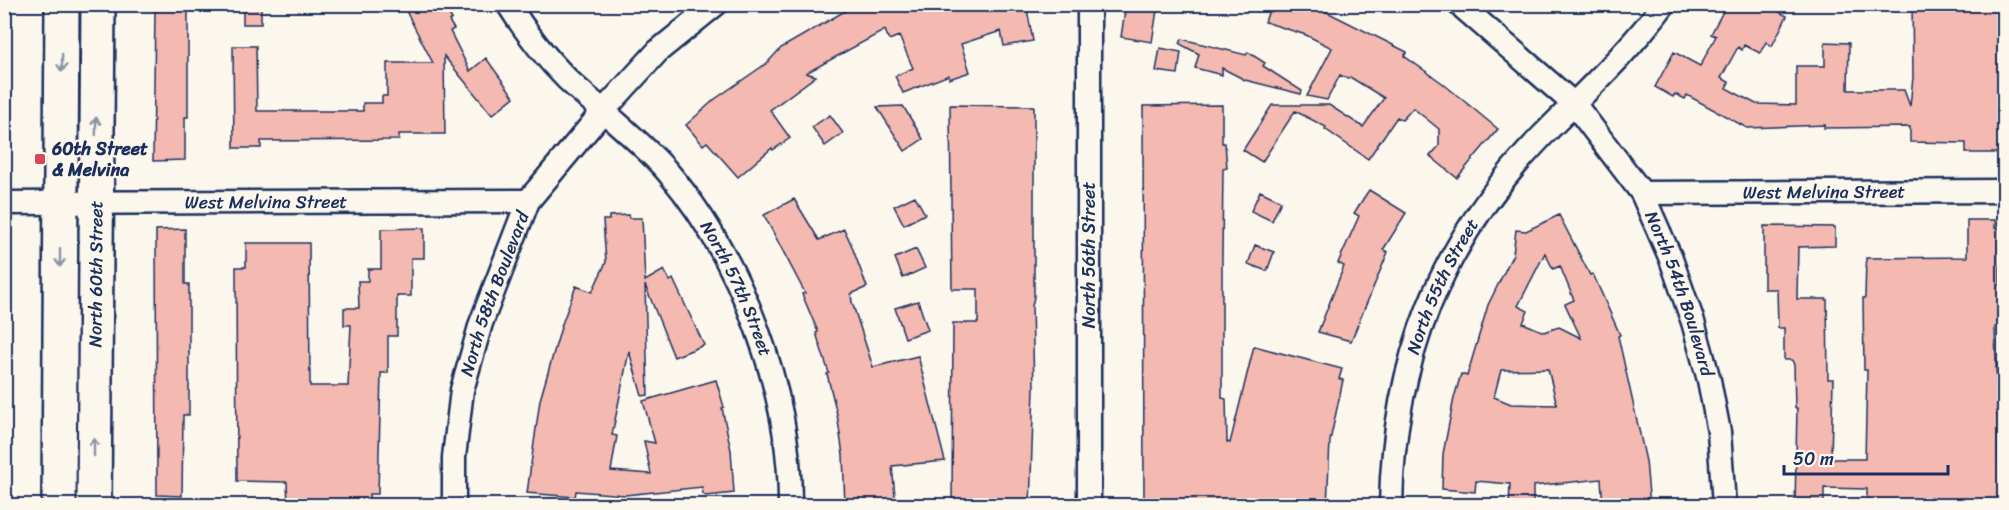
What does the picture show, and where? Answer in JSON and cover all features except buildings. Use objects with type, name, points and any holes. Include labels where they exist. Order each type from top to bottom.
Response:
[{"type":"main road","name":"North 60th Street","points":[[59,506],[63,4]]},
{"type":"main road","name":"North 60th Street","points":[[94,506],[98,4]]},
{"type":"street","name":"North 57th Street","points":[[508,4],[540,50],[567,79],[604,110],[666,171],[713,236],[737,282],[765,356],[787,449],[790,506]]},
{"type":"street","points":[[604,110],[658,51],[716,4]]},
{"type":"street","name":"North 56th Street","points":[[1089,4],[1089,506]]},
{"type":"street","points":[[1459,4],[1575,105]]},
{"type":"street","name":"North 55th Street","points":[[1391,506],[1398,412],[1414,349],[1443,271],[1465,233],[1498,186],[1540,138],[1639,38],[1664,4]]},
{"type":"street","name":"North 54th Boulevard","points":[[1575,105],[1642,193],[1674,270],[1693,322],[1709,380],[1719,432],[1724,506]]},
{"type":"street","name":"North 58th Boulevard","points":[[454,506],[454,458],[462,390],[481,323],[528,201],[604,110]]},
{"type":"street","name":"West Melvina Street","points":[[1642,193],[2004,191]]},
{"type":"street","name":"West Melvina Street","points":[[4,203],[528,201]]},
{"type":"place","name":"60th Street & Melvina","points":[[40,159]]}]
